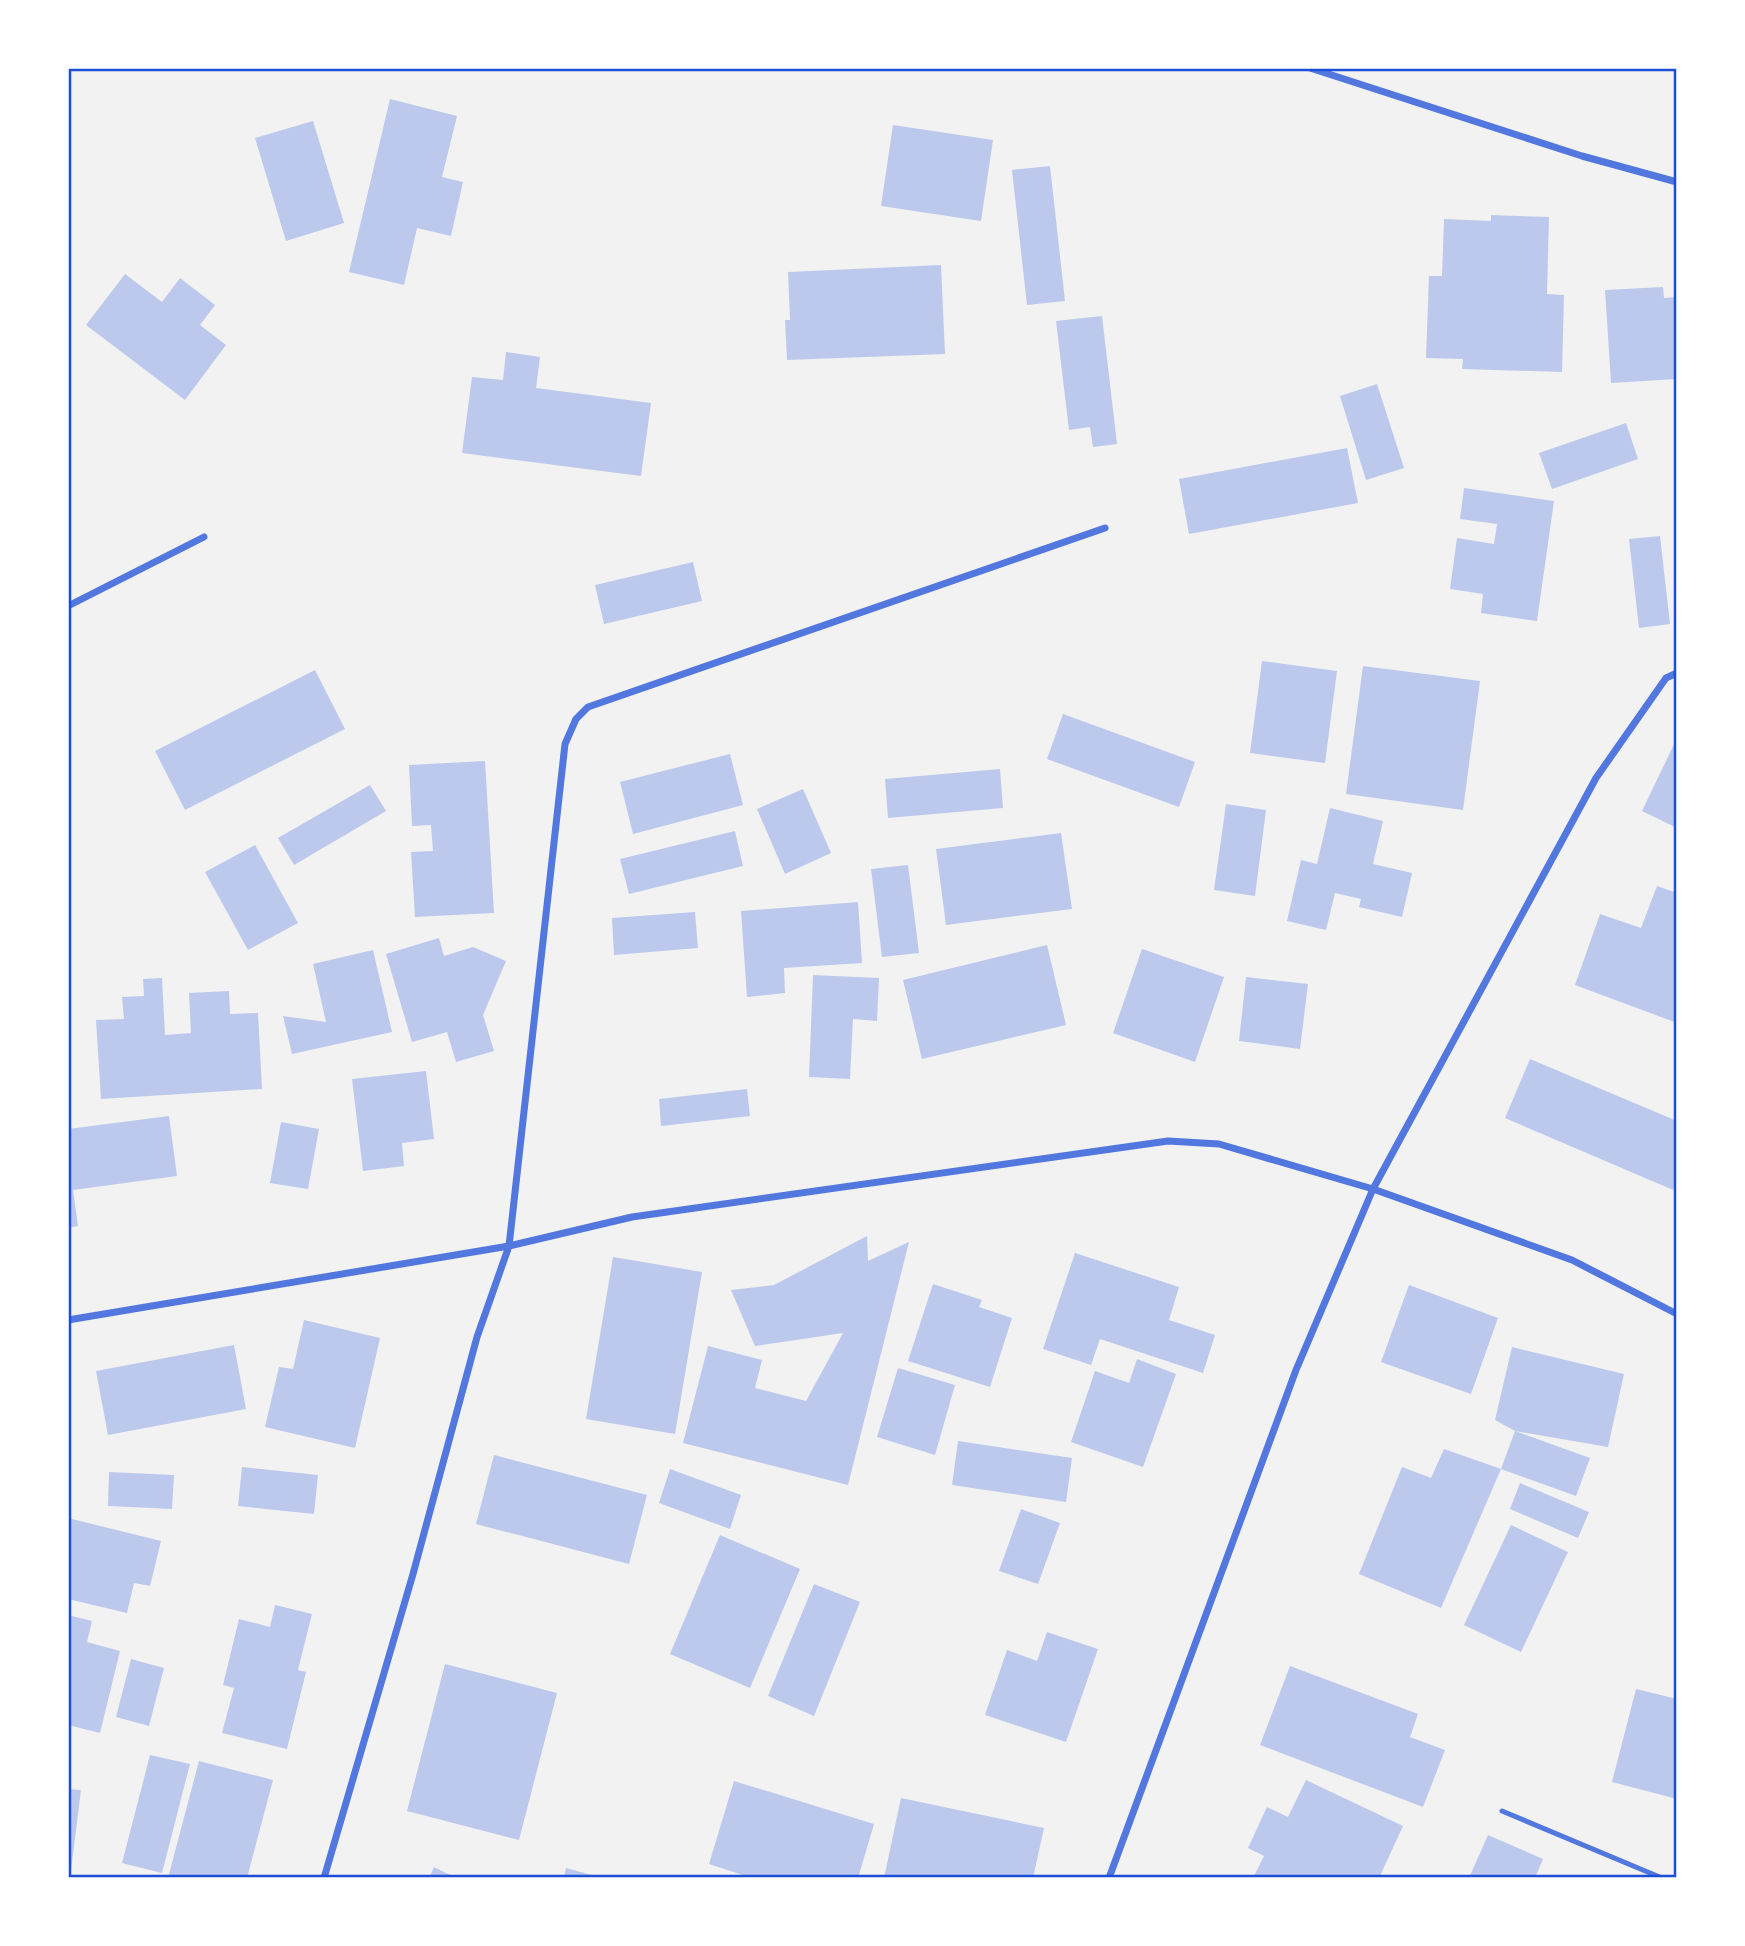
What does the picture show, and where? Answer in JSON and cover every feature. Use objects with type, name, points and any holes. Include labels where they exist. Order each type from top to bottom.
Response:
[{"type":"street","points":[[1310,68],[1335,72],[1582,156],[1677,182]]},
{"type":"street","points":[[324,1878],[413,1574],[477,1337],[509,1246],[565,744],[576,719],[588,707],[1105,528]]},
{"type":"street","points":[[68,606],[204,537]]},
{"type":"street","points":[[1110,1878],[1296,1370],[1373,1189],[1596,778],[1666,678],[1677,673]]},
{"type":"street","points":[[68,1320],[509,1246],[632,1217],[1168,1141],[1219,1144],[1373,1189],[1572,1261],[1677,1314]]},
{"type":"lane","points":[[1502,1811],[1662,1878]]},
{"type":"building","points":[[390,99],[457,116],[442,177],[463,182],[451,236],[417,228],[404,285],[349,272]]},
{"type":"building","points":[[313,121],[344,223],[286,241],[255,138]]},
{"type":"building","points":[[893,125],[993,140],[981,221],[881,206]]},
{"type":"building","points":[[1050,166],[1065,301],[1027,305],[1012,170]]},
{"type":"building","points":[[1491,215],[1549,217],[1547,294],[1564,295],[1562,372],[1462,369],[1463,359],[1426,358],[1429,276],[1442,276],[1444,219],[1491,221]]},
{"type":"building","points":[[941,265],[945,354],[787,360],[785,320],[790,320],[788,272]]},
{"type":"building","points":[[125,274],[162,302],[180,278],[215,305],[200,325],[226,345],[185,400],[86,325]]},
{"type":"building","points":[[1663,287],[1664,298],[1677,297],[1677,379],[1611,383],[1605,290]]},
{"type":"building","points":[[1102,316],[1117,444],[1093,447],[1090,427],[1069,430],[1056,321]]},
{"type":"building","points":[[506,352],[540,357],[536,388],[651,403],[641,476],[462,453],[472,377],[503,380]]},
{"type":"building","points":[[1377,384],[1404,468],[1366,480],[1340,396]]},
{"type":"building","points":[[1626,423],[1638,459],[1552,489],[1539,453]]},
{"type":"building","points":[[1347,448],[1358,503],[1189,534],[1179,479]]},
{"type":"building","points":[[1464,488],[1554,501],[1537,621],[1481,613],[1483,594],[1450,589],[1457,538],[1494,544],[1497,524],[1460,519]]},
{"type":"building","points":[[1660,536],[1670,624],[1639,628],[1629,539]]},
{"type":"building","points":[[693,562],[702,601],[604,624],[595,585]]},
{"type":"building","points":[[1262,661],[1337,671],[1325,763],[1250,753]]},
{"type":"building","points":[[1363,666],[1480,681],[1463,810],[1346,794]]},
{"type":"building","points":[[315,670],[345,729],[185,810],[155,751]]},
{"type":"building","points":[[1063,714],[1195,762],[1179,807],[1047,759]]},
{"type":"building","points":[[1677,738],[1677,828],[1642,811]]},
{"type":"building","points":[[730,754],[743,805],[633,834],[620,782]]},
{"type":"building","points":[[485,761],[494,913],[415,917],[411,852],[433,851],[431,825],[412,826],[409,765]]},
{"type":"building","points":[[1000,769],[1003,808],[888,818],[885,779]]},
{"type":"building","points":[[370,785],[386,811],[294,865],[278,838]]},
{"type":"building","points":[[803,789],[831,853],[785,874],[757,809]]},
{"type":"building","points":[[1226,804],[1266,810],[1255,896],[1214,890]]},
{"type":"building","points":[[1330,808],[1383,821],[1373,864],[1412,873],[1402,917],[1359,907],[1361,899],[1335,893],[1326,930],[1287,921],[1301,860],[1317,864]]},
{"type":"building","points":[[735,831],[743,866],[629,894],[620,859]]},
{"type":"building","points":[[1061,833],[1072,909],[946,925],[936,849]]},
{"type":"building","points":[[255,845],[298,923],[248,950],[205,872]]},
{"type":"building","points":[[908,865],[919,953],[882,957],[871,869]]},
{"type":"building","points":[[1657,886],[1677,893],[1677,1023],[1575,985],[1600,914],[1641,928]]},
{"type":"building","points":[[858,902],[862,963],[784,968],[785,993],[747,997],[741,911]]},
{"type":"building","points":[[695,912],[698,948],[614,955],[612,918]]},
{"type":"building","points":[[439,938],[444,956],[473,947],[506,961],[483,1015],[494,1051],[456,1062],[447,1032],[412,1042],[386,954]]},
{"type":"building","points":[[1047,945],[1066,1025],[922,1059],[903,980]]},
{"type":"building","points":[[1142,949],[1224,977],[1195,1062],[1113,1033]]},
{"type":"building","points":[[373,950],[392,1032],[292,1054],[283,1016],[326,1022],[313,964]]},
{"type":"building","points":[[813,975],[879,978],[877,1021],[853,1019],[850,1079],[809,1077]]},
{"type":"building","points":[[1246,977],[1308,984],[1300,1049],[1239,1041]]},
{"type":"building","points":[[162,978],[165,1035],[191,1033],[189,993],[229,991],[230,1014],[258,1013],[262,1089],[101,1099],[96,1020],[124,1019],[122,997],[144,996],[143,979]]},
{"type":"building","points":[[1530,1059],[1677,1121],[1677,1180],[1673,1190],[1505,1118]]},
{"type":"building","points":[[426,1071],[434,1139],[402,1143],[404,1166],[363,1171],[352,1079]]},
{"type":"building","points":[[747,1089],[750,1116],[661,1126],[659,1099]]},
{"type":"building","points":[[169,1116],[177,1176],[73,1190],[78,1226],[68,1228],[68,1129]]},
{"type":"building","points":[[281,1122],[319,1129],[308,1189],[270,1183]]},
{"type":"building","points":[[867,1236],[868,1261],[909,1242],[848,1485],[683,1443],[708,1346],[762,1360],[755,1388],[806,1401],[843,1333],[755,1346],[731,1290],[774,1285]]},
{"type":"building","points":[[1075,1253],[1179,1287],[1169,1320],[1215,1335],[1203,1373],[1100,1339],[1091,1365],[1043,1349]]},
{"type":"building","points":[[613,1257],[702,1272],[675,1434],[586,1419]]},
{"type":"building","points":[[933,1284],[982,1300],[979,1307],[1012,1318],[990,1387],[908,1361]]},
{"type":"building","points":[[1409,1285],[1498,1318],[1471,1394],[1381,1362]]},
{"type":"building","points":[[304,1320],[380,1338],[355,1448],[265,1427],[279,1367],[293,1369]]},
{"type":"building","points":[[234,1345],[246,1409],[108,1435],[96,1371]]},
{"type":"building","points":[[1512,1347],[1624,1374],[1608,1447],[1515,1431],[1495,1420]]},
{"type":"building","points":[[1137,1359],[1176,1374],[1143,1467],[1071,1442],[1095,1371],[1129,1383]]},
{"type":"building","points":[[898,1368],[955,1385],[935,1455],[877,1437]]},
{"type":"building","points":[[1515,1431],[1590,1458],[1576,1496],[1501,1469]]},
{"type":"building","points":[[958,1441],[1072,1458],[1066,1502],[952,1485]]},
{"type":"building","points":[[1444,1449],[1501,1469],[1441,1608],[1359,1574],[1402,1467],[1431,1478]]},
{"type":"building","points":[[494,1455],[647,1495],[629,1564],[476,1524]]},
{"type":"building","points":[[242,1467],[318,1475],[314,1514],[238,1506]]},
{"type":"building","points":[[670,1469],[741,1495],[730,1529],[659,1503]]},
{"type":"building","points":[[109,1472],[174,1475],[172,1509],[108,1506]]},
{"type":"building","points":[[1520,1483],[1589,1512],[1578,1538],[1510,1509]]},
{"type":"building","points":[[1021,1509],[1060,1523],[1038,1584],[999,1571]]},
{"type":"building","points":[[68,1518],[161,1541],[150,1586],[134,1583],[127,1613],[68,1599]]},
{"type":"building","points":[[1511,1525],[1568,1552],[1521,1652],[1464,1625]]},
{"type":"building","points":[[720,1535],[800,1569],[750,1688],[670,1654]]},
{"type":"building","points":[[814,1584],[860,1602],[814,1716],[768,1696]]},
{"type":"building","points":[[275,1605],[312,1614],[298,1670],[306,1672],[287,1749],[222,1733],[234,1688],[223,1685],[239,1619],[270,1627]]},
{"type":"building","points":[[68,1615],[92,1621],[87,1642],[120,1651],[100,1733],[68,1725]]},
{"type":"building","points":[[1047,1632],[1098,1649],[1066,1742],[985,1715],[1007,1650],[1037,1661]]},
{"type":"building","points":[[131,1659],[164,1668],[149,1726],[116,1717]]},
{"type":"building","points":[[445,1664],[557,1693],[519,1840],[407,1811]]},
{"type":"building","points":[[1290,1666],[1418,1714],[1410,1737],[1445,1750],[1423,1807],[1260,1745]]},
{"type":"building","points":[[1636,1689],[1677,1699],[1677,1799],[1612,1782]]},
{"type":"building","points":[[150,1755],[190,1764],[162,1873],[122,1863]]},
{"type":"building","points":[[199,1761],[273,1780],[247,1878],[168,1878]]},
{"type":"building","points":[[1306,1780],[1403,1826],[1379,1878],[1253,1878],[1264,1856],[1248,1848],[1267,1807],[1288,1817]]},
{"type":"building","points":[[734,1781],[874,1824],[858,1878],[752,1878],[709,1864]]},
{"type":"building","points":[[68,1789],[81,1790],[70,1878],[68,1878]]},
{"type":"building","points":[[901,1798],[1044,1828],[1033,1878],[884,1878]]},
{"type":"building","points":[[1488,1835],[1543,1859],[1535,1878],[1469,1878]]},
{"type":"building","points":[[434,1867],[456,1878],[429,1878]]},
{"type":"building","points":[[566,1868],[599,1877],[599,1878],[564,1878]]}]
